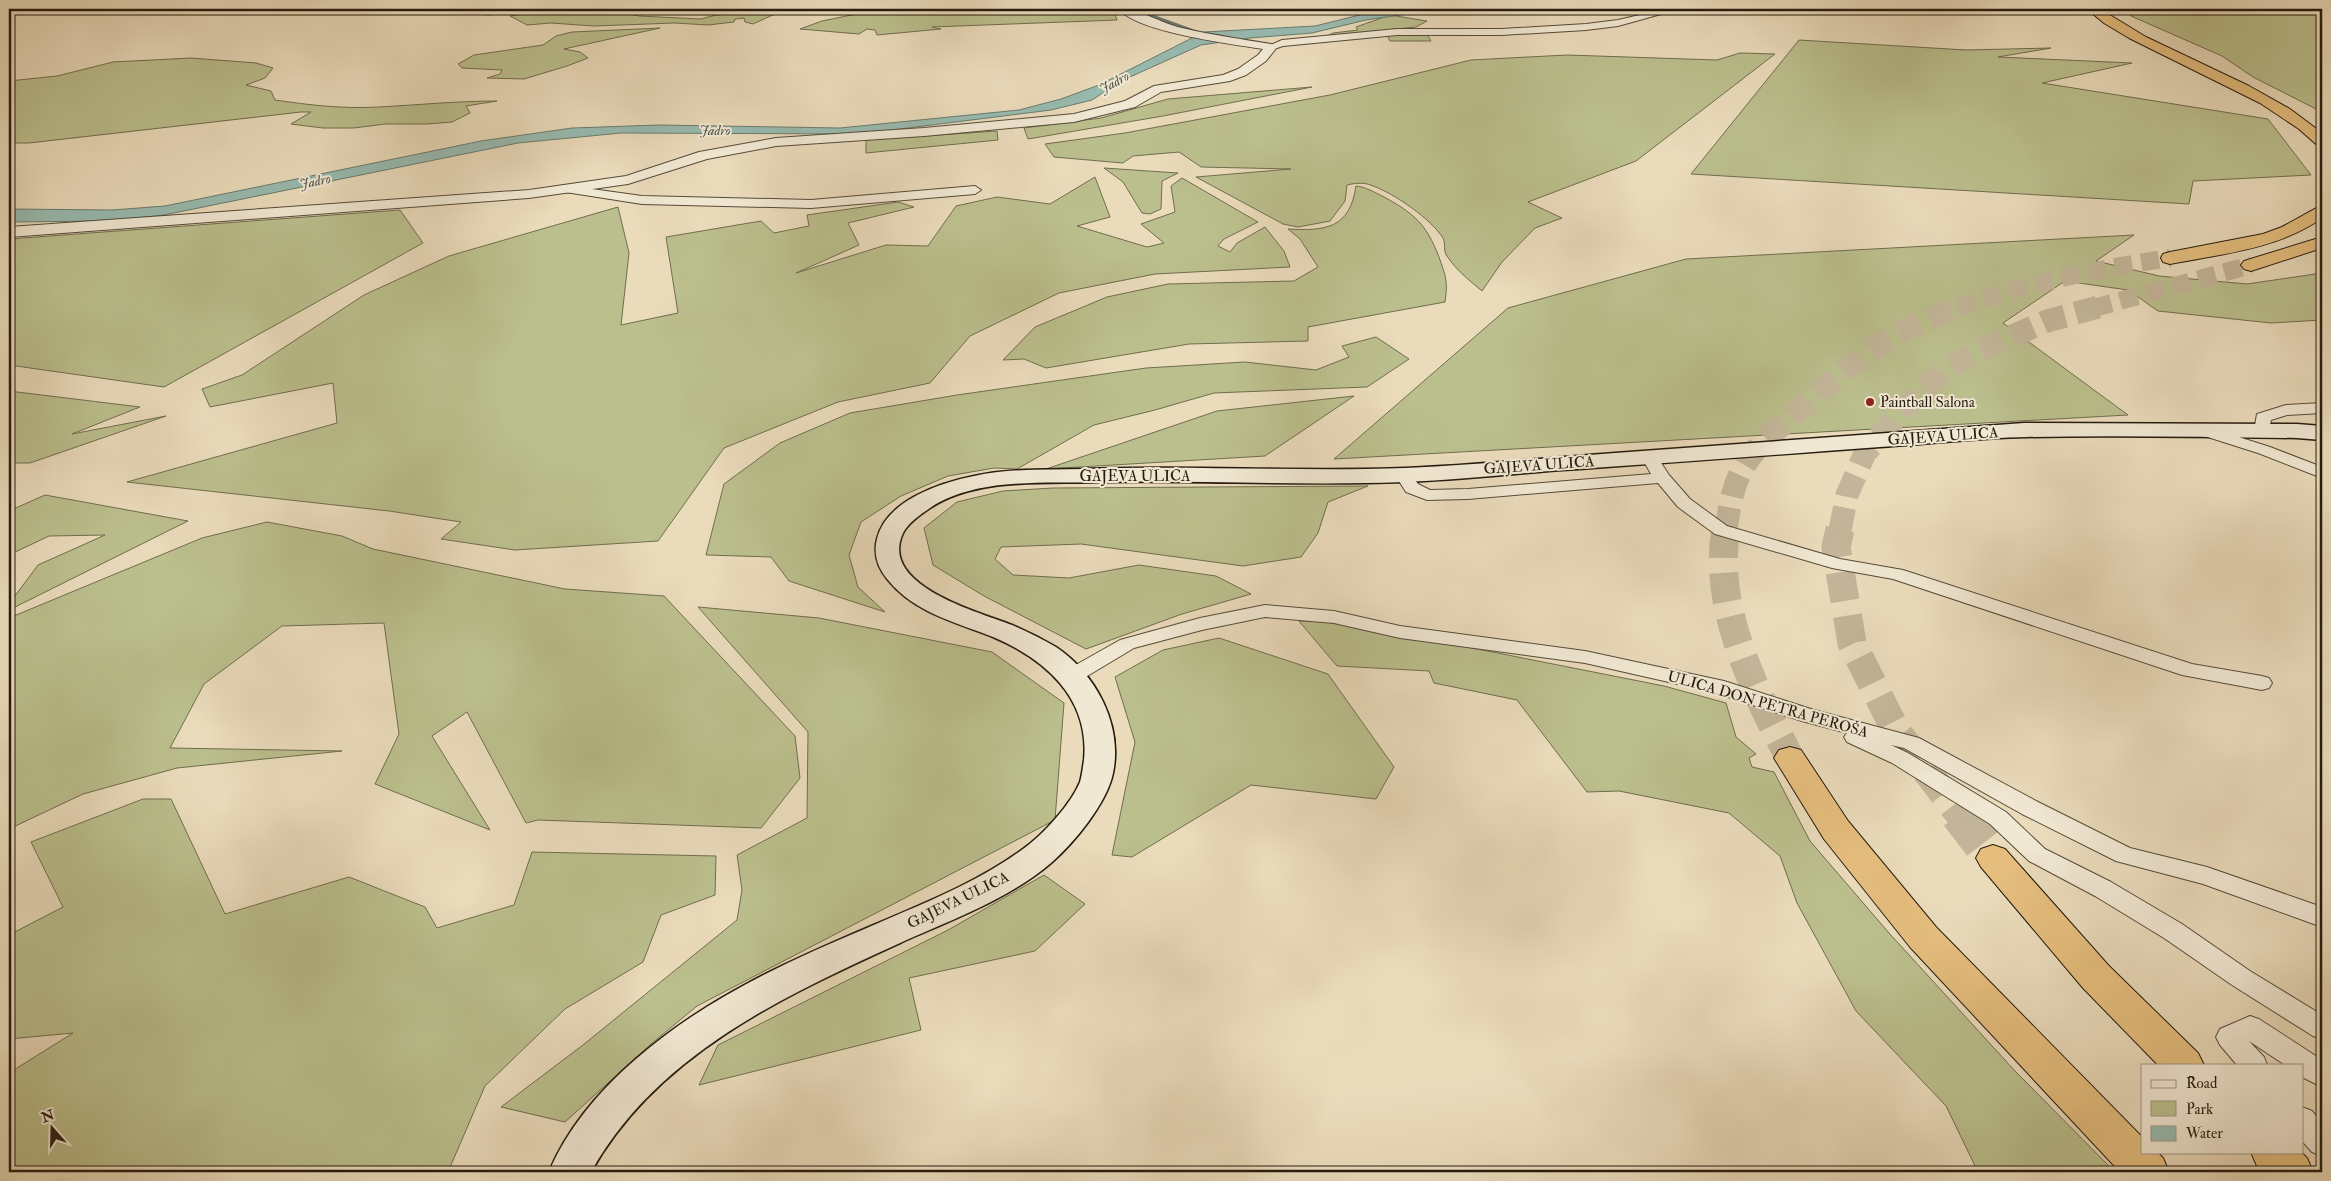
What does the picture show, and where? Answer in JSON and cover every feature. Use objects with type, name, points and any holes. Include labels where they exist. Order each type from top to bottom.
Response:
[{"type":"highway","points":[[2093,9],[2124,20],[2151,36],[2288,101],[2318,118]]},
{"type":"highway","points":[[2108,14],[2141,40],[2265,100],[2300,121],[2322,141]]},
{"type":"highway","points":[[2170,258],[2278,235],[2306,222],[2322,210]]},
{"type":"highway","points":[[2251,265],[2322,242]]},
{"type":"highway","points":[[1790,758],[1836,830],[1924,937],[2148,1172]]},
{"type":"highway","points":[[1994,858],[2096,977],[2183,1064]]},
{"type":"highway","points":[[2274,1154],[2292,1172]]},
{"type":"main road","name":"GAJEVA ULICA","points":[[569,1172],[585,1144],[626,1092],[677,1047],[744,1001],[799,973],[964,900],[1013,874],[1044,851],[1080,810],[1097,779],[1100,748],[1096,720],[1088,699],[1072,676],[1047,654],[1004,632],[963,618],[928,602],[906,585],[893,570],[886,551],[891,530],[909,511],[930,498],[954,488],[1009,478],[1105,475],[1403,475],[1451,470],[1650,458],[2024,430],[2201,430]]},
{"type":"main road","points":[[2201,430],[2262,430],[2322,433]]},
{"type":"street","points":[[1124,9],[1156,25],[1182,32],[1271,47],[1282,43],[1397,32],[1501,32],[1586,28],[1618,23],[1675,9]]},
{"type":"street","points":[[9,232],[428,203],[563,189],[628,180],[704,155],[776,142],[924,132],[1074,118],[1130,104],[1158,89],[1226,78],[1242,72],[1262,58],[1271,47]]},
{"type":"street","points":[[563,189],[642,200],[811,204],[975,190]]},
{"type":"street","points":[[2262,430],[2263,417],[2286,410],[2322,408]]},
{"type":"street","name":"GAJEVA ULICA","points":[[2201,430],[2264,450],[2322,473]]},
{"type":"street","points":[[1650,458],[1662,478],[1684,503],[1721,530],[1838,564],[1896,574],[2189,670],[2262,683]]},
{"type":"street","points":[[1403,475],[1412,488],[1427,495],[1468,494],[1662,478]]},
{"type":"street","name":"ULICA DON PETRA PEROŠA","points":[[1072,676],[1127,644],[1200,624],[1265,611],[1334,617],[1400,632],[1586,657],[1717,686],[1809,716],[1911,743],[2030,808],[2124,856],[2207,876],[2322,917]]},
{"type":"street","points":[[1809,716],[1900,758],[1998,818],[2037,855],[2103,889],[2173,931],[2241,978],[2322,1028]]},
{"type":"street","points":[[2241,978],[2322,1020]]},
{"type":"street","points":[[2253,1064],[2229,1037],[2250,1026],[2322,1075]]},
{"type":"street","points":[[2304,1122],[2322,1143]]},
{"type":"green space","points":[[531,9],[483,15],[466,10]]},
{"type":"green space","points":[[531,9],[609,9],[639,16],[701,19],[716,15],[777,13],[753,24],[745,22],[744,18],[735,19],[734,22],[708,25],[675,23],[594,26],[551,23],[527,25],[510,16],[524,14]]},
{"type":"green space","points":[[881,9],[1093,9],[1095,12],[1114,12],[1117,20],[932,27],[941,29],[877,35],[875,30],[867,29],[859,34],[800,29],[822,21]]},
{"type":"green space","points":[[2124,9],[2306,9],[2322,16],[2322,112],[2253,77],[2222,56],[2131,16]]},
{"type":"green space","points":[[1390,15],[1427,21],[1416,27],[1327,36],[1333,33],[1358,30],[1356,27]]},
{"type":"green space","points":[[660,28],[564,49],[580,52],[588,58],[524,79],[487,78],[500,74],[502,70],[462,68],[458,64],[474,55],[543,45],[556,36],[572,32]]},
{"type":"green space","points":[[1427,34],[1431,41],[1390,41],[1387,35]]},
{"type":"green space","points":[[1799,40],[1966,50],[2051,48],[1998,57],[2132,63],[2042,83],[2268,119],[2311,175],[2193,181],[2189,204],[1691,174]]},
{"type":"green space","points":[[1740,53],[1775,54],[1636,161],[1528,202],[1562,218],[1535,228],[1502,262],[1482,291],[1463,275],[1451,261],[1445,252],[1443,238],[1430,223],[1402,201],[1370,185],[1360,183],[1347,185],[1345,201],[1330,221],[1298,227],[1283,224],[1196,177],[1291,169],[1201,167],[1179,152],[1133,156],[1123,163],[1054,157],[1045,144],[1125,133],[1330,95],[1471,60],[1567,55],[1717,60]]},
{"type":"green space","points":[[191,58],[256,63],[273,68],[265,78],[246,85],[271,91],[275,100],[288,102],[326,106],[365,107],[497,101],[466,106],[470,113],[452,122],[385,124],[354,128],[323,128],[291,124],[311,112],[301,112],[29,143],[9,143],[9,81],[57,76],[113,62]]},
{"type":"green space","points":[[1312,87],[1163,116],[1028,139],[1024,128],[1101,118],[1168,99]]},
{"type":"green space","points":[[997,131],[998,140],[866,153],[866,140]]},
{"type":"green space","points":[[1104,168],[1178,173],[1162,181],[1161,209],[1150,214],[1142,213],[1123,182]]},
{"type":"green space","points":[[1095,177],[1110,217],[1077,226],[1147,247],[1164,243],[1141,224],[1175,212],[1171,186],[1182,178],[1258,222],[1224,239],[1218,246],[1230,252],[1237,243],[1265,227],[1284,251],[1290,267],[1155,274],[1059,293],[970,336],[930,383],[838,402],[724,448],[658,541],[515,550],[441,539],[461,522],[389,511],[127,482],[337,423],[333,383],[210,407],[202,389],[242,375],[364,295],[449,256],[618,207],[629,253],[621,325],[678,313],[666,237],[761,221],[774,233],[809,226],[807,215],[898,202],[914,207],[848,223],[859,245],[796,273],[886,245],[928,246],[956,206],[997,197],[1050,204]]},
{"type":"green space","points":[[1356,186],[1370,190],[1395,203],[1412,215],[1424,228],[1434,246],[1445,274],[1445,302],[1308,327],[1308,341],[1189,344],[1046,368],[1024,359],[1003,360],[1035,327],[1107,297],[1168,284],[1294,281],[1318,267],[1300,239],[1288,229],[1324,228],[1342,219],[1353,200]]},
{"type":"green space","points":[[400,210],[423,243],[164,387],[9,365],[9,239]]},
{"type":"green space","points":[[2134,235],[2096,261],[2159,276],[2247,284],[2322,273],[2322,320],[2271,323],[2158,311],[2128,290],[2065,281],[2003,323],[2128,415],[1334,459],[1508,308],[1686,259]]},
{"type":"green space","points":[[1376,337],[1409,359],[1367,387],[1214,393],[1094,425],[1017,469],[994,468],[948,476],[901,496],[861,522],[849,555],[858,587],[885,612],[789,581],[771,557],[706,555],[724,484],[780,443],[850,413],[957,395],[1146,368],[1245,362],[1316,370],[1349,357],[1342,346]]},
{"type":"green space","points":[[9,391],[140,407],[72,434],[166,416],[30,463],[9,463]]},
{"type":"green space","points":[[1354,396],[1265,456],[1046,469],[1217,411]]},
{"type":"green space","points":[[1368,486],[1328,502],[1318,533],[1301,557],[1243,566],[1081,544],[1001,547],[995,559],[1013,575],[1069,578],[1139,565],[1216,576],[1251,594],[1182,614],[1086,649],[984,596],[933,565],[924,528],[957,502],[1003,491],[1053,488]]},
{"type":"green space","points":[[45,495],[188,521],[9,610],[9,604],[38,565],[105,535],[49,536],[9,555],[9,511]]},
{"type":"green space","points":[[267,522],[342,536],[373,549],[565,589],[664,596],[795,736],[800,778],[761,828],[538,820],[526,823],[467,712],[432,736],[490,830],[375,784],[399,734],[384,623],[282,626],[204,684],[170,748],[342,751],[177,768],[83,794],[9,829],[9,618],[202,538]]},
{"type":"green space","points":[[698,607],[819,618],[992,652],[1064,703],[1055,820],[697,1006],[651,1044],[565,1122],[501,1107],[583,1045],[737,920],[742,890],[737,855],[807,818],[808,732]]},
{"type":"green space","points":[[1299,621],[1336,621],[1664,686],[1726,703],[1736,737],[1756,754],[1749,758],[1752,767],[1774,772],[1810,841],[1889,933],[2015,1071],[2115,1172],[1978,1172],[1946,1106],[1856,1011],[1797,903],[1780,856],[1729,813],[1619,791],[1587,792],[1517,700],[1434,683],[1429,671],[1337,666]]},
{"type":"green space","points":[[1219,638],[1328,674],[1394,767],[1376,799],[1251,785],[1132,857],[1112,855],[1135,742],[1115,677],[1163,650]]},
{"type":"green space","points":[[143,799],[171,799],[225,914],[349,877],[425,907],[437,928],[514,905],[532,852],[716,856],[715,895],[661,915],[643,962],[565,1009],[485,1086],[448,1172],[9,1172],[9,1073],[73,1033],[9,1039],[9,935],[63,907],[31,842]]},
{"type":"green space","points":[[1044,875],[1085,904],[1035,951],[909,978],[921,1030],[699,1085],[718,1045],[948,930]]},
{"type":"water","name":"Jadro","points":[[1384,9],[1441,9],[1366,20],[1312,33],[1250,38],[1201,45],[1121,81],[1092,100],[1051,110],[860,134],[621,133],[518,143],[164,215],[110,221],[9,222],[9,209],[112,210],[165,206],[481,141],[572,128],[659,125],[840,128],[1019,110],[1061,99],[1099,85],[1204,32],[1315,26]]},
{"type":"waterway","points":[[1133,9],[1199,33]]},
{"type":"tunnel","points":[[1958,308],[2036,284],[2170,258]]},
{"type":"tunnel","points":[[2094,308],[2251,265]]},
{"type":"tunnel","points":[[1726,530],[1732,498],[1739,475],[1748,460],[1767,439],[1840,374],[1875,347],[1915,326],[1961,307]]},
{"type":"tunnel","points":[[1840,530],[1847,495],[1865,453],[1904,409],[1945,369],[1987,347],[2047,321],[2098,307]]},
{"type":"tunnel","points":[[1726,529],[1723,558],[1725,588],[1731,618],[1751,677],[1790,758]]},
{"type":"tunnel","points":[[1840,529],[1836,547],[1852,643],[1896,731],[1960,815]]},
{"type":"tunnel","points":[[1959,814],[1993,858]]},
{"type":"place","name":"Paintball Salona","points":[[1870,402]]}]
